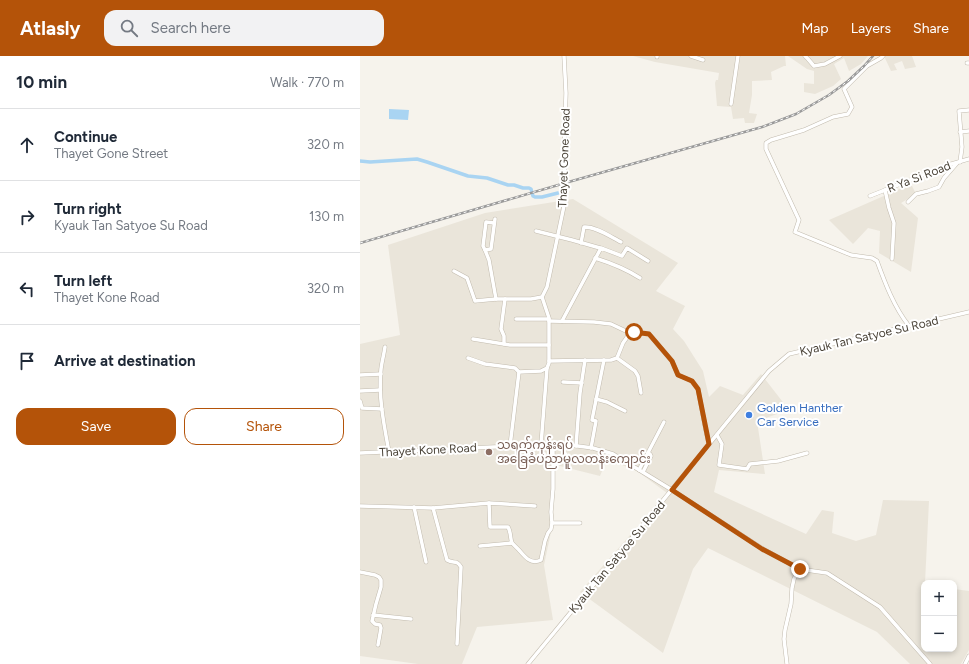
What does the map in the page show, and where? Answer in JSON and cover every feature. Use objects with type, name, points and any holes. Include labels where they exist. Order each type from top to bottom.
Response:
[{"type":"street","name":"Thayet Gone Road","points":[[542,297],[547,287],[564,206],[566,93],[564,56]]},
{"type":"street","points":[[691,56],[703,60]]},
{"type":"street","points":[[731,104],[738,56]]},
{"type":"street","points":[[805,56],[814,66],[825,64],[840,56]]},
{"type":"street","points":[[883,56],[867,66],[844,89],[852,107],[848,114],[833,117],[804,130],[771,140],[766,143],[766,149],[799,220],[795,232],[851,255],[872,258],[877,261],[900,315],[909,326]]},
{"type":"street","points":[[908,202],[916,194],[939,187],[944,178],[959,162],[962,147],[959,111],[969,110]]},
{"type":"street","points":[[960,132],[969,131]]},
{"type":"street","name":"R Ya Si Road","points":[[870,196],[948,165],[969,159]]},
{"type":"street","points":[[885,190],[894,223],[892,259]]},
{"type":"street","points":[[485,250],[491,249],[495,221],[486,222],[483,246],[488,260],[496,299]]},
{"type":"street","points":[[581,243],[584,226],[601,232],[621,242]]},
{"type":"street","points":[[536,232],[557,236],[622,256],[627,248],[648,261]]},
{"type":"street","points":[[562,321],[600,248]]},
{"type":"street","points":[[595,258],[614,264],[640,278]]},
{"type":"street","points":[[454,271],[467,278],[475,301],[496,299],[531,300],[542,297],[549,320],[549,361],[541,445]]},
{"type":"street","points":[[504,344],[504,336],[501,329],[505,299]]},
{"type":"street","name":"Kyauk Tan Satyoe Su Road","points":[[528,664],[769,371],[789,354],[969,312]]},
{"type":"street","points":[[516,319],[594,322],[611,324],[630,333],[634,332],[649,334],[672,361],[678,375],[692,381],[698,389],[709,444]]},
{"type":"street","points":[[549,361],[612,360],[617,358],[623,343],[630,333]]},
{"type":"street","points":[[473,339],[510,345],[549,345]]},
{"type":"street","points":[[385,347],[381,369],[380,390],[384,426],[389,452]]},
{"type":"street","points":[[468,358],[485,364],[515,368],[520,372],[541,371],[548,368]]},
{"type":"street","points":[[617,358],[635,371],[638,376],[641,393]]},
{"type":"street","points":[[576,446],[584,360]]},
{"type":"street","points":[[591,448],[596,421],[592,420],[604,360]]},
{"type":"street","points":[[510,446],[520,372]]},
{"type":"street","points":[[360,375],[381,374]]},
{"type":"street","points":[[563,382],[582,383]]},
{"type":"street","points":[[360,391],[380,390]]},
{"type":"street","points":[[596,399],[625,411]]},
{"type":"street","points":[[360,401],[362,408],[382,409]]},
{"type":"street","points":[[641,471],[651,456],[648,453],[664,422]]},
{"type":"street","points":[[717,435],[722,444],[719,465],[747,469],[750,464],[778,460],[807,453]]},
{"type":"street","points":[[489,503],[490,527],[508,527],[510,530],[512,543],[527,559],[539,562],[542,559],[545,541],[552,523],[553,445]]},
{"type":"street","name":"Thayet Kone Road","points":[[360,453],[553,445],[591,448],[613,454],[672,490],[762,549],[800,569],[826,573],[880,607],[930,664]]},
{"type":"street","points":[[360,506],[434,508],[489,503],[535,506]]},
{"type":"street","points":[[414,507],[426,562]]},
{"type":"street","points":[[434,508],[447,560],[450,562],[457,562],[461,567],[456,644]]},
{"type":"street","points":[[552,523],[580,523]]},
{"type":"street","points":[[480,546],[512,543]]},
{"type":"street","points":[[787,664],[784,639],[785,630],[794,579],[800,569]]},
{"type":"street","points":[[360,572],[375,575],[381,580],[381,586],[372,621],[381,628],[378,645]]},
{"type":"street","points":[[373,615],[411,619]]},
{"type":"street","points":[[965,664],[969,656]]},
{"type":"shaded area","points":[[633,56],[785,56],[786,66],[771,72],[772,80],[752,81],[752,95],[749,113],[757,114],[754,123],[745,123],[744,118],[733,119],[731,107],[717,106],[715,83],[716,80],[718,80],[719,73],[655,62]]},
{"type":"shaded area","points":[[788,56],[868,56],[861,64],[849,71],[844,58],[834,64],[841,79],[833,86],[815,94],[804,92],[804,83],[814,84],[814,71],[807,69]]},
{"type":"shaded area","points":[[884,56],[912,56],[916,67],[905,69],[902,61],[894,64],[897,70],[891,71]]},
{"type":"shaded area","points":[[911,184],[916,194],[901,203],[918,218],[911,272],[879,253],[880,231],[868,228],[853,244],[829,220]]},
{"type":"shaded area","points":[[573,199],[678,263],[656,291],[685,306],[673,329],[684,341],[703,371],[709,397],[720,386],[743,395],[761,374],[789,410],[757,421],[765,474],[719,470],[714,492],[806,534],[822,510],[834,512],[832,533],[856,541],[876,535],[883,500],[929,501],[925,580],[921,580],[921,652],[957,652],[957,589],[969,591],[969,650],[961,664],[910,664],[877,632],[708,548],[693,569],[663,653],[580,592],[667,493],[637,471],[607,459],[600,476],[552,464],[551,532],[544,565],[553,620],[477,627],[462,664],[418,664],[360,656],[360,344],[400,335],[388,245],[485,213]]},
{"type":"water","points":[[389,109],[409,110],[408,120],[389,119]]},
{"type":"waterway","points":[[360,161],[370,162],[417,159],[468,176],[487,178],[508,185],[529,188],[535,197],[558,193]]},
{"type":"railway","points":[[360,243],[762,127],[796,114],[829,95],[848,81],[873,56]]},
{"type":"place","name":"Golden Hanther Car Service","points":[[749,415]]},
{"type":"place","name":"သရက်ကုန်းရပ် အခြေခံပညာမူလတန်းကျောင်း","points":[[489,452]]},
{"type":"route","points":[[634,332],[649,334],[672,361],[678,375],[692,381],[698,389],[709,444],[672,490],[762,549],[800,569]]}]
